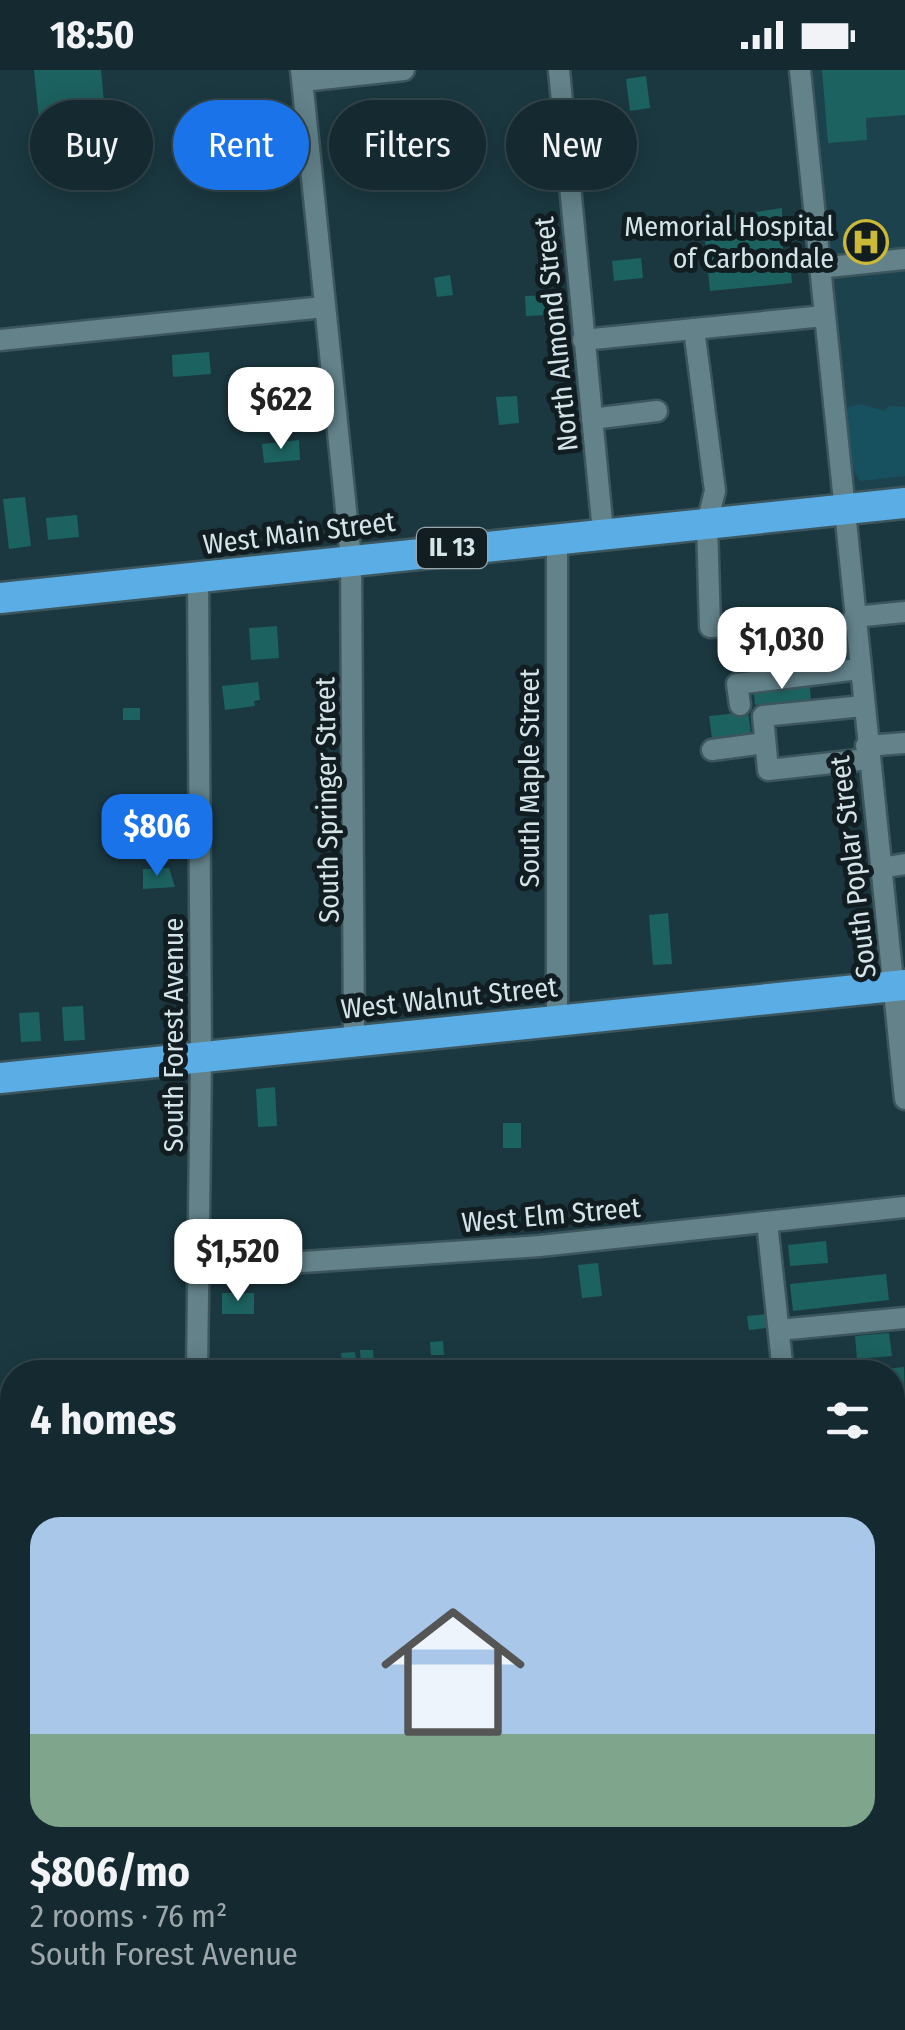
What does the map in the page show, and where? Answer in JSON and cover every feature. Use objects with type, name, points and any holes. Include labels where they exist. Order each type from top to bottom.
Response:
[{"type":"highway","name":"West Main Street","points":[[0,598],[905,503]]},
{"type":"highway","name":"West Walnut Street","points":[[0,1078],[900,986]]},
{"type":"street","points":[[302,75],[404,70]]},
{"type":"street","name":"North Almond Street","points":[[559,70],[604,532]]},
{"type":"street","name":"South Poplar Street","points":[[800,70],[867,752],[880,868],[900,986],[905,1099]]},
{"type":"street","name":"South Springer Street","points":[[302,75],[351,559],[354,1041]]},
{"type":"street","points":[[819,268],[905,260]]},
{"type":"street","points":[[0,340],[324,308]]},
{"type":"street","points":[[584,340],[824,316]]},
{"type":"street","points":[[694,329],[715,491],[706,522],[710,627],[760,624]]},
{"type":"street","points":[[592,419],[657,411]]},
{"type":"street","name":"South Maple Street","points":[[557,537],[557,1020]]},
{"type":"street","name":"South Forest Avenue","points":[[197,1360],[202,1060],[198,578]]},
{"type":"street","points":[[854,617],[905,612]]},
{"type":"street","points":[[740,705],[737,684],[859,668]]},
{"type":"street","points":[[862,706],[763,716],[768,770],[905,742]]},
{"type":"street","points":[[712,750],[765,743]]},
{"type":"street","points":[[880,868],[905,864]]},
{"type":"street","name":"West Elm Street","points":[[200,1268],[540,1246],[905,1207]]},
{"type":"street","points":[[766,1222],[782,1360]]},
{"type":"street","points":[[779,1330],[905,1318]]},
{"type":"shaded area","name":"Memorial Hospital of Carbondale","points":[[809,70],[905,70],[905,492],[852,498]]},
{"type":"shaded area","points":[[859,404],[885,411],[888,406],[905,407],[905,476],[860,481],[850,458],[842,416],[849,407]]},
{"type":"building","points":[[34,70],[101,70],[104,100],[37,100]]},
{"type":"building","points":[[822,70],[905,70],[905,115],[866,118],[867,140],[828,143]]},
{"type":"building","points":[[646,76],[650,108],[637,110],[637,100],[629,100],[626,79]]},
{"type":"building","points":[[782,208],[783,262],[790,261],[792,283],[710,291],[703,220]]},
{"type":"building","points":[[641,258],[643,278],[614,281],[612,261]]},
{"type":"building","points":[[450,275],[453,295],[437,297],[434,278]]},
{"type":"building","points":[[547,295],[548,315],[526,316],[525,296]]},
{"type":"building","points":[[209,352],[211,374],[173,377],[172,355]]},
{"type":"building","points":[[517,396],[519,423],[499,425],[496,397]]},
{"type":"building","points":[[299,440],[300,460],[264,463],[262,444]]},
{"type":"building","points":[[25,497],[31,546],[9,549],[3,499]]},
{"type":"building","points":[[77,515],[79,537],[48,540],[46,518]]},
{"type":"building","points":[[277,626],[279,658],[251,660],[249,628]]},
{"type":"building","points":[[809,679],[811,700],[755,705],[753,684]]},
{"type":"building","points":[[258,682],[260,700],[254,701],[255,706],[225,710],[222,686]]},
{"type":"building","points":[[123,708],[140,708],[140,720],[123,720]]},
{"type":"building","points":[[748,712],[751,733],[712,738],[709,716]]},
{"type":"building","points":[[169,868],[175,887],[143,889],[143,869]]},
{"type":"building","points":[[668,913],[672,964],[653,965],[649,915]]},
{"type":"building","points":[[83,1006],[85,1040],[64,1041],[62,1007]]},
{"type":"building","points":[[39,1012],[41,1041],[21,1042],[19,1013]]},
{"type":"building","points":[[275,1087],[277,1126],[258,1127],[256,1089]]},
{"type":"building","points":[[503,1123],[521,1123],[521,1148],[503,1148]]},
{"type":"building","points":[[826,1241],[828,1263],[790,1266],[788,1245]]},
{"type":"building","points":[[598,1263],[602,1296],[582,1298],[578,1265]]},
{"type":"building","points":[[886,1274],[889,1300],[793,1311],[790,1284]]},
{"type":"building","points":[[222,1293],[254,1293],[254,1314],[222,1314]]},
{"type":"building","points":[[766,1314],[767,1328],[749,1330],[747,1316]]},
{"type":"building","points":[[889,1333],[892,1356],[857,1359],[855,1336]]},
{"type":"building","points":[[443,1341],[444,1355],[431,1355],[430,1342]]},
{"type":"building","points":[[360,1350],[373,1350],[374,1360],[361,1360]]},
{"type":"building","points":[[355,1352],[356,1360],[342,1360],[341,1353]]},
{"type":"place","name":"Memorial Hospital of Carbondale","points":[[866,242]]}]
